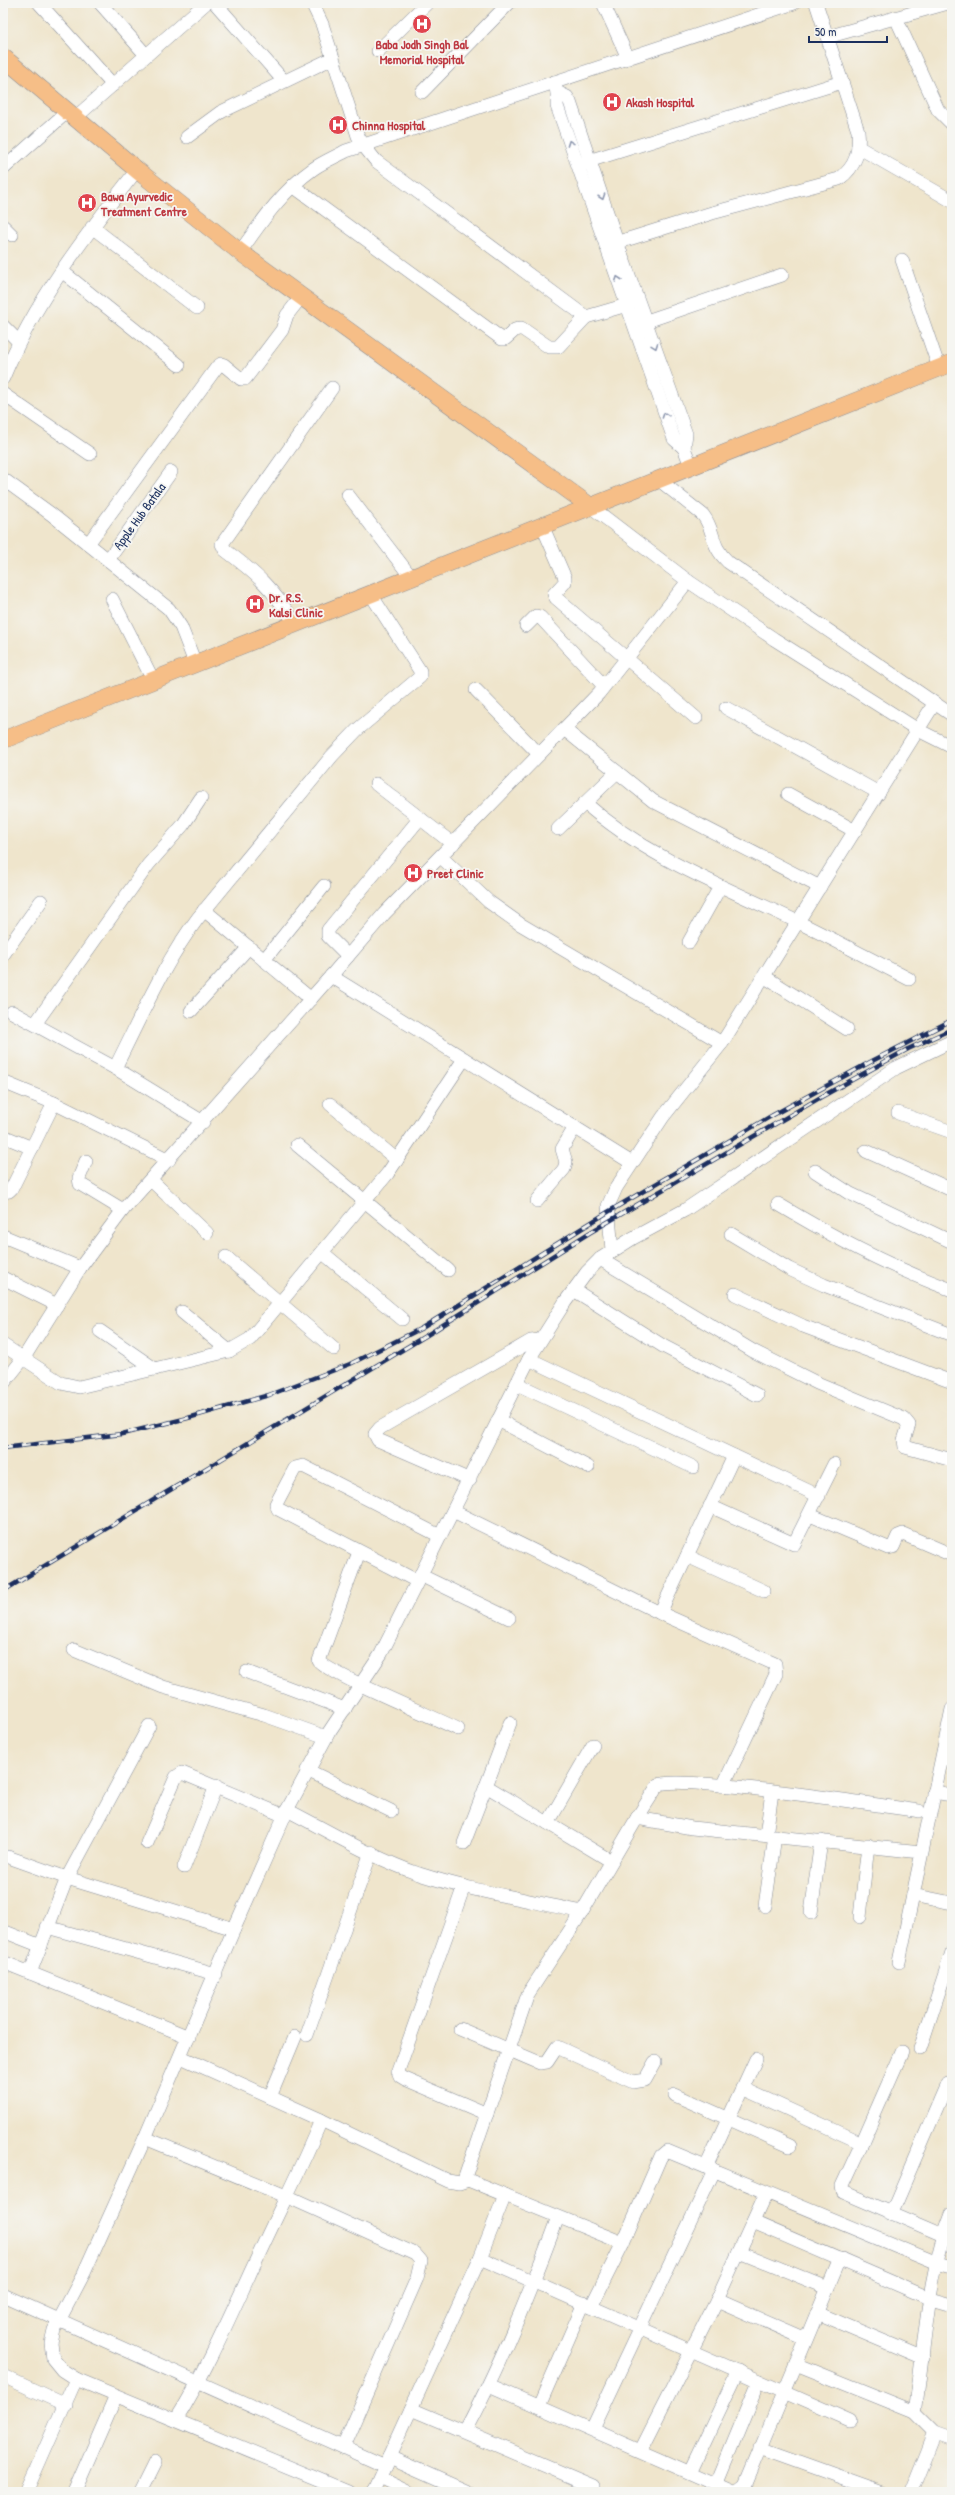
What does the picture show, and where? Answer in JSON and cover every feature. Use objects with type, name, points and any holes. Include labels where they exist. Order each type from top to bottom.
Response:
[{"type":"main road","points":[[3,57],[137,170],[240,252],[590,506]]},
{"type":"main road","points":[[3,740],[945,366]]},
{"type":"street","points":[[39,3],[112,85]]},
{"type":"street","points":[[100,3],[146,55]]},
{"type":"street","points":[[3,169],[72,114],[112,85],[206,3]]},
{"type":"street","points":[[215,3],[283,80]]},
{"type":"street","points":[[378,51],[427,3]]},
{"type":"street","points":[[422,92],[509,3]]},
{"type":"street","points":[[603,3],[628,58]]},
{"type":"street","points":[[240,252],[272,208],[293,186],[313,169],[346,151],[556,87],[628,58],[794,3]]},
{"type":"street","points":[[612,244],[712,213],[839,179],[853,166],[858,148],[858,131],[816,3]]},
{"type":"street","points":[[827,37],[948,3]]},
{"type":"street","points":[[317,5],[333,58],[363,145],[383,167],[586,317]]},
{"type":"street","points":[[896,18],[938,110],[952,124]]},
{"type":"street","points":[[187,137],[210,118],[283,80],[333,58]]},
{"type":"street","points":[[584,162],[842,82]]},
{"type":"street","points":[[556,87],[557,106],[584,162],[640,323],[686,434],[684,448],[691,466]]},
{"type":"street","points":[[858,148],[952,200]]},
{"type":"street","points":[[3,378],[18,341],[92,227],[137,170]]},
{"type":"street","points":[[293,186],[502,339],[505,339],[514,330],[521,328],[549,346],[558,347],[586,317],[627,305]]},
{"type":"street","points":[[92,227],[198,308]]},
{"type":"street","points":[[612,244],[627,305],[640,323]]},
{"type":"street","points":[[902,260],[945,366]]},
{"type":"street","points":[[63,272],[179,365]]},
{"type":"street","points":[[640,323],[782,275]]},
{"type":"street","points":[[88,544],[217,367],[221,364],[224,365],[241,379],[245,380],[282,330],[287,316],[302,296]]},
{"type":"street","points":[[3,326],[18,341]]},
{"type":"street","points":[[295,623],[270,587],[257,574],[225,550],[222,544],[332,388]]},
{"type":"street","points":[[3,394],[90,454]]},
{"type":"street","name":"Apple Hub Batala","points":[[108,560],[171,472]]},
{"type":"street","points":[[3,479],[88,544],[169,609],[181,627],[195,663]]},
{"type":"street","points":[[658,479],[703,515],[709,522],[714,546],[728,562],[873,659],[934,704],[952,715]]},
{"type":"street","points":[[348,495],[411,577]]},
{"type":"street","points":[[590,506],[688,581],[774,639],[918,730],[952,747]]},
{"type":"street","points":[[542,525],[565,578],[565,582],[554,594],[556,598],[696,718]]},
{"type":"street","points":[[3,1384],[23,1359],[80,1268],[123,1210],[203,1122],[384,914],[441,857],[604,686],[688,581]]},
{"type":"street","points":[[115,1068],[176,949],[204,910],[332,756],[357,730],[420,677],[420,671],[370,593]]},
{"type":"street","points":[[112,599],[153,680]]},
{"type":"street","points":[[526,626],[536,616],[540,617],[604,686]]},
{"type":"street","points":[[476,690],[539,754]]},
{"type":"street","points":[[612,1250],[608,1206],[613,1193],[664,1117],[722,1043],[934,704]]},
{"type":"street","points":[[726,708],[878,793]]},
{"type":"street","points":[[564,729],[653,801],[820,887]]},
{"type":"street","points":[[558,829],[617,772]]},
{"type":"street","points":[[376,784],[453,844]]},
{"type":"street","points":[[788,794],[855,831]]},
{"type":"street","points":[[35,1024],[148,865],[183,825],[201,798]]},
{"type":"street","points":[[584,803],[628,838],[688,872],[798,922],[908,979]]},
{"type":"street","points":[[348,956],[328,936],[328,930],[420,818]]},
{"type":"street","points":[[441,857],[489,902],[520,924],[722,1043]]},
{"type":"street","points":[[264,960],[324,886]]},
{"type":"street","points":[[689,942],[720,887]]},
{"type":"street","points":[[3,955],[41,901]]},
{"type":"street","points":[[204,910],[311,999]]},
{"type":"street","points":[[191,1011],[249,947]]},
{"type":"street","points":[[331,976],[632,1163]]},
{"type":"street","points":[[764,976],[847,1029]]},
{"type":"street","points":[[12,1012],[115,1068],[203,1122]]},
{"type":"street","points":[[349,2492],[76,2379],[62,2370],[53,2358],[51,2343],[59,2321],[84,2273],[145,2138],[181,2057],[234,1929],[307,1770],[326,1737],[362,1684],[396,1627],[418,1578],[470,1480],[529,1359],[574,1290],[600,1259],[612,1250],[685,1210],[896,1068],[952,1041]]},
{"type":"street","points":[[3,1345],[23,1359],[70,1386],[86,1385],[229,1351],[250,1339],[323,1254],[397,1160],[464,1059]]},
{"type":"street","points":[[3,1082],[54,1103],[169,1160]]},
{"type":"street","points":[[3,1192],[9,1191],[12,1188],[54,1103]]},
{"type":"street","points":[[330,1104],[397,1160]]},
{"type":"street","points":[[898,1113],[952,1132]]},
{"type":"street","points":[[538,1201],[564,1169],[566,1162],[562,1150],[575,1127]]},
{"type":"street","points":[[3,1136],[32,1148]]},
{"type":"street","points":[[297,1145],[366,1200],[448,1270]]},
{"type":"street","points":[[866,1152],[952,1190]]},
{"type":"street","points":[[86,1161],[79,1178],[80,1184],[123,1210]]},
{"type":"street","points":[[815,1171],[856,1196],[952,1242]]},
{"type":"street","points":[[151,1180],[207,1232]]},
{"type":"street","points":[[778,1204],[814,1226],[860,1249],[952,1290]]},
{"type":"street","points":[[732,1234],[789,1269],[824,1286],[952,1335]]},
{"type":"street","points":[[3,1236],[80,1268]]},
{"type":"street","points":[[323,1254],[402,1319]]},
{"type":"street","points":[[226,1257],[334,1349]]},
{"type":"street","points":[[600,1259],[753,1351],[817,1383],[904,1419],[909,1425],[904,1440],[905,1447],[952,1460]]},
{"type":"street","points":[[3,1278],[56,1305]]},
{"type":"street","points":[[574,1290],[663,1346],[757,1394]]},
{"type":"street","points":[[735,1294],[803,1326],[952,1382]]},
{"type":"street","points":[[182,1312],[229,1351]]},
{"type":"street","points":[[100,1330],[155,1369]]},
{"type":"street","points":[[470,1480],[378,1440],[375,1434],[380,1428],[531,1341],[540,1340]]},
{"type":"street","points":[[529,1359],[819,1496]]},
{"type":"street","points":[[517,1384],[693,1467]]},
{"type":"street","points":[[498,1420],[588,1467]]},
{"type":"street","points":[[660,1613],[734,1456]]},
{"type":"street","points":[[710,1506],[794,1544],[810,1515],[834,1464]]},
{"type":"street","points":[[440,1536],[303,1466],[297,1466],[276,1504],[278,1509],[359,1552],[509,1618]]},
{"type":"street","points":[[453,1511],[660,1613],[775,1664],[776,1674],[723,1786]]},
{"type":"street","points":[[810,1515],[888,1548],[893,1547],[898,1536],[903,1534],[952,1555]]},
{"type":"street","points":[[359,1552],[319,1661],[362,1684],[458,1729]]},
{"type":"street","points":[[687,1556],[764,1590]]},
{"type":"street","points":[[74,1650],[163,1687],[264,1715],[326,1737]]},
{"type":"street","points":[[247,1672],[345,1709]]},
{"type":"street","points":[[899,1962],[952,1709]]},
{"type":"street","points":[[464,1843],[510,1724]]},
{"type":"street","points":[[30,1973],[67,1878],[150,1726]]},
{"type":"street","points":[[548,1823],[593,1745]]},
{"type":"street","points":[[307,1770],[391,1811]]},
{"type":"street","points":[[147,1843],[179,1774],[186,1773],[286,1813],[418,1873],[464,1886],[582,1912]]},
{"type":"street","points":[[464,2180],[528,1994],[582,1912],[654,1789],[662,1782],[723,1786],[919,1811]]},
{"type":"street","points":[[184,1867],[216,1786]]},
{"type":"street","points":[[486,1786],[611,1861]]},
{"type":"street","points":[[765,1906],[772,1792]]},
{"type":"street","points":[[934,1792],[952,1795]]},
{"type":"street","points":[[637,1818],[692,1828],[921,1852]]},
{"type":"street","points":[[811,1913],[821,1841]]},
{"type":"street","points":[[860,1917],[868,1846]]},
{"type":"street","points":[[270,2097],[301,2036],[371,1852]]},
{"type":"street","points":[[8,1857],[67,1878],[234,1929]]},
{"type":"street","points":[[464,1886],[398,2071],[400,2076],[406,2079],[487,2114]]},
{"type":"street","points":[[913,1895],[952,1903]]},
{"type":"street","points":[[48,1927],[216,1974]]},
{"type":"street","points":[[3,1931],[40,1946]]},
{"type":"street","points":[[920,2049],[952,1952]]},
{"type":"street","points":[[3,1962],[189,2037]]},
{"type":"street","points":[[460,2029],[544,2063],[556,2047],[633,2082],[640,2082],[650,2075],[655,2062]]},
{"type":"street","points":[[902,2052],[842,2186],[843,2192],[891,2214],[943,2235]]},
{"type":"street","points":[[181,2057],[321,2120],[448,2181],[459,2183],[464,2180],[468,2180],[623,2243]]},
{"type":"street","points":[[592,2429],[640,2327],[710,2169],[728,2118],[756,2058]]},
{"type":"street","points":[[891,2214],[947,2084]]},
{"type":"street","points":[[742,2088],[862,2143]]},
{"type":"street","points":[[675,2095],[790,2146]]},
{"type":"street","points":[[176,2420],[200,2382],[286,2196],[306,2159],[321,2120]]},
{"type":"street","points":[[145,2138],[286,2196],[415,2254],[421,2260],[417,2278],[342,2447]]},
{"type":"street","points":[[539,2406],[587,2305],[623,2243],[663,2152],[672,2151],[766,2193],[936,2263],[952,2267]]},
{"type":"street","points":[[641,2450],[717,2300],[766,2193]]},
{"type":"street","points":[[373,2492],[480,2258],[505,2195]]},
{"type":"street","points":[[915,2412],[936,2263],[943,2235],[952,2213]]},
{"type":"street","points":[[465,2431],[490,2385],[534,2281],[558,2217]]},
{"type":"street","points":[[752,2222],[931,2299],[952,2305]]},
{"type":"street","points":[[739,2252],[828,2288]]},
{"type":"street","points":[[480,2258],[850,2420]]},
{"type":"street","points":[[490,2385],[641,2450],[716,2485],[736,2492],[745,2486],[840,2260]]},
{"type":"street","points":[[3,2295],[200,2382],[342,2447],[387,2461],[468,2492]]},
{"type":"street","points":[[717,2300],[806,2340]]},
{"type":"street","points":[[817,2313],[923,2358]]},
{"type":"street","points":[[796,2364],[915,2412],[935,2432],[952,2438]]},
{"type":"street","points":[[690,2472],[738,2371]]},
{"type":"street","points":[[3,2376],[66,2405]]},
{"type":"street","points":[[26,2492],[66,2405],[76,2379]]},
{"type":"street","points":[[716,2485],[759,2381]]},
{"type":"street","points":[[74,2492],[116,2396]]},
{"type":"street","points":[[410,2409],[593,2486]]},
{"type":"street","points":[[911,2492],[935,2432]]},
{"type":"street","points":[[760,2448],[883,2492]]},
{"type":"street","points":[[140,2492],[155,2462]]},
{"type":"street","points":[[380,2478],[409,2492]]},
{"type":"railway","points":[[3,1448],[122,1434],[188,1418],[269,1395],[350,1364],[422,1328],[608,1212],[773,1115],[874,1060],[952,1020]]},
{"type":"railway","points":[[3,1591],[427,1335],[589,1233],[821,1097],[908,1049],[952,1029]]},
{"type":"place","name":"Baba Jodh Singh Bal Memorial Hospital","points":[[422,24]]},
{"type":"place","name":"Akash Hospital","points":[[612,102]]},
{"type":"place","name":"Chinna Hospital","points":[[338,125]]},
{"type":"place","name":"Bawa Ayurvedic Treatment Centre","points":[[87,203]]},
{"type":"place","name":"Dr. R.S. Kalsi Clinic","points":[[255,604]]},
{"type":"place","name":"Preet Clinic","points":[[413,873]]}]
